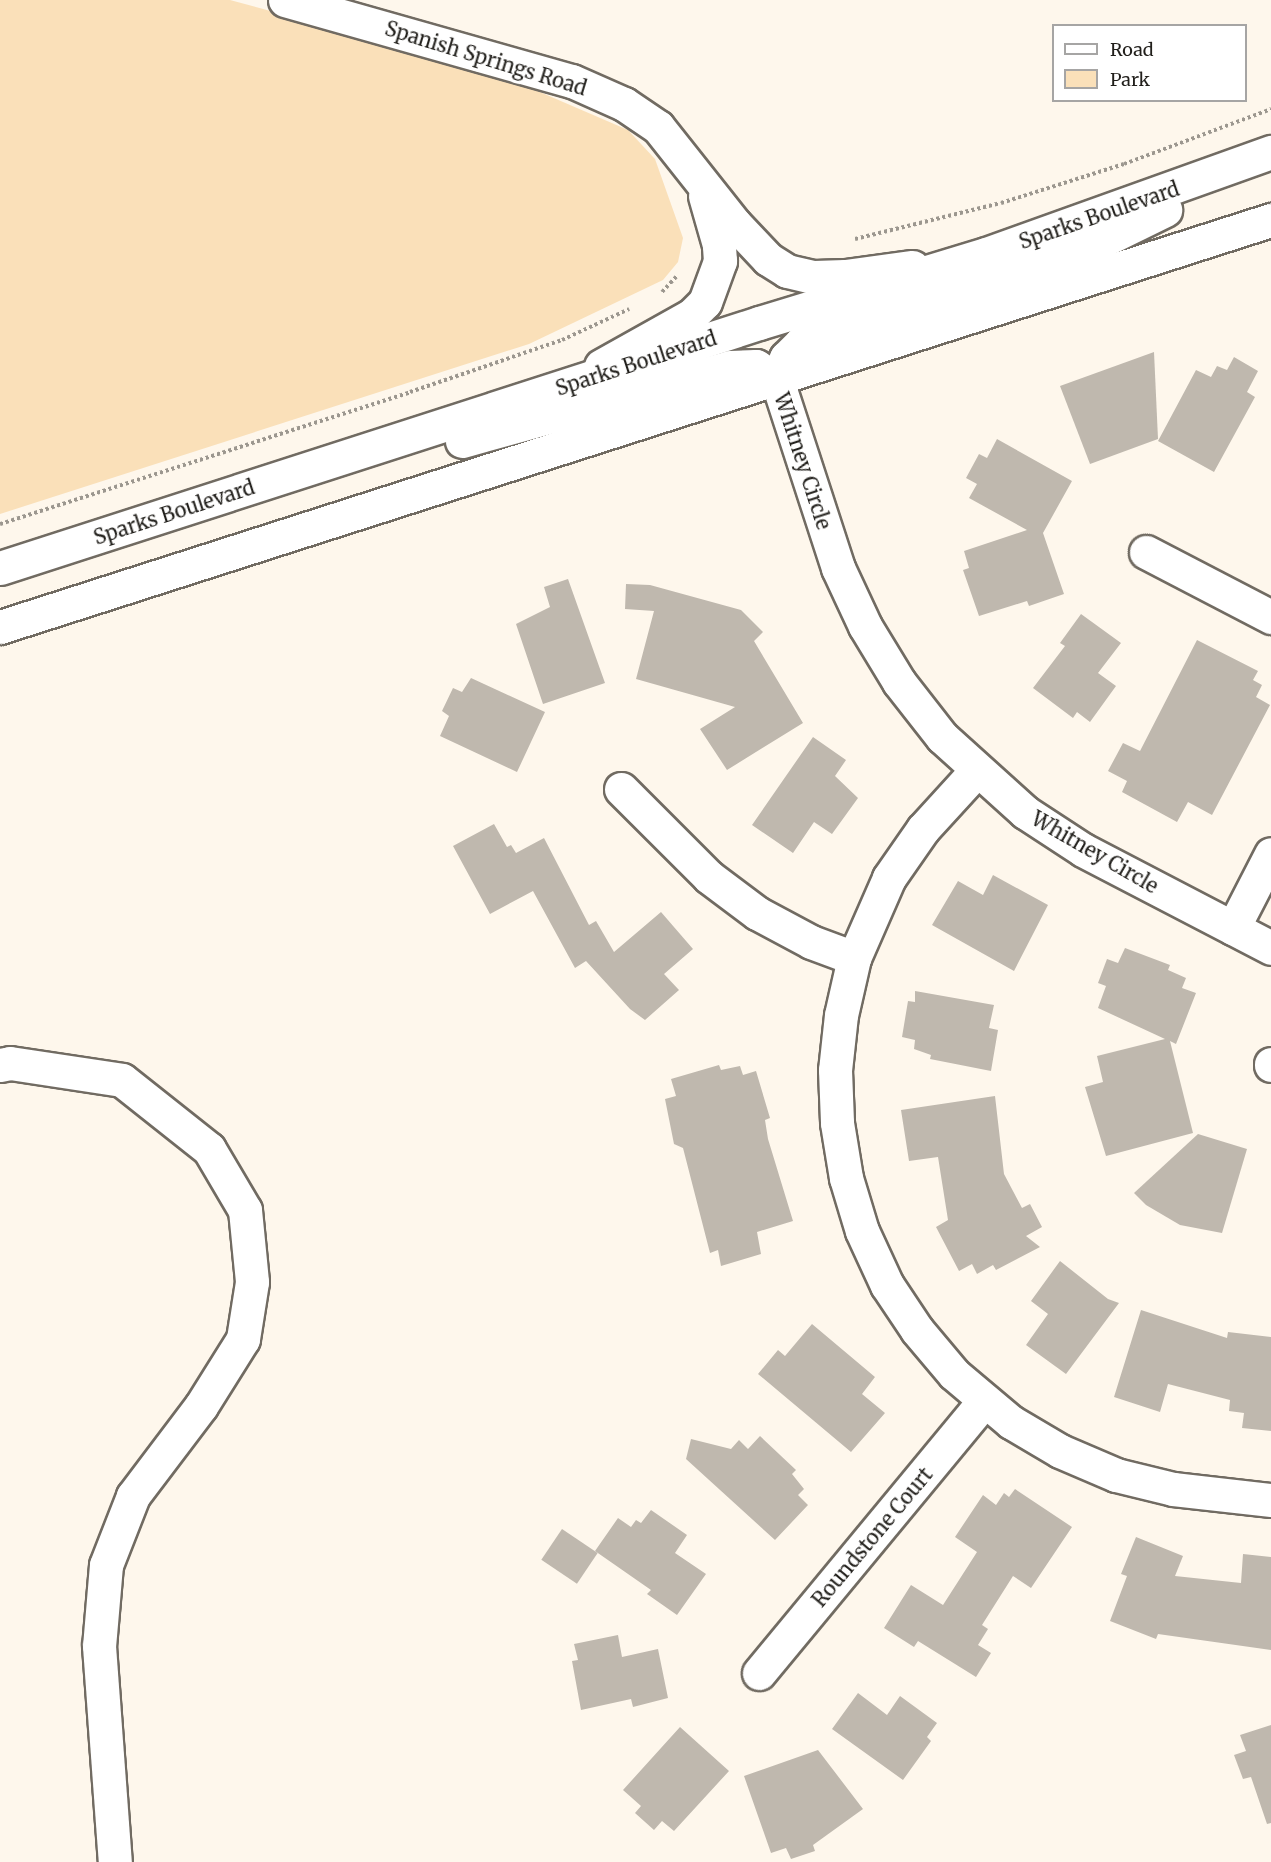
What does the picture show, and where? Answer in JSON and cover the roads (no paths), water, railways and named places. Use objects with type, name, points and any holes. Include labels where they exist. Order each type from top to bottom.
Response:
[{"type":"street","name":"Spanish Springs Road","points":[[285,0],[572,81],[624,104],[658,127],[735,224],[768,259],[788,272],[814,277],[845,276],[968,260]]},
{"type":"street","points":[[777,380],[786,358],[801,343],[847,324],[1098,243],[1271,154]]},
{"type":"street","name":"Sparks Boulevard","points":[[0,568],[565,386],[968,260],[1271,154]]},
{"type":"street","points":[[565,386],[693,315],[705,302],[717,275],[720,244],[695,172]]},
{"type":"street","points":[[0,627],[1271,220]]},
{"type":"street","points":[[235,492],[408,456],[730,367],[756,366],[777,380]]},
{"type":"street","name":"Whitney Circle","points":[[777,380],[838,568],[865,626],[899,682],[942,737],[976,771],[1025,812],[1083,850],[1271,948]]},
{"type":"street","points":[[1146,552],[1271,617]]},
{"type":"street","points":[[976,771],[923,829],[889,878],[854,958],[840,1016],[835,1070],[837,1123],[846,1178],[862,1231],[887,1285],[917,1330],[954,1374],[984,1401],[1060,1451],[1116,1475],[1173,1489],[1271,1500]]},
{"type":"street","points":[[621,789],[709,877],[757,913],[810,942],[854,958]]},
{"type":"street","points":[[1233,928],[1271,854]]},
{"type":"street","points":[[0,1065],[10,1063],[122,1080],[209,1149],[244,1210],[252,1282],[243,1339],[201,1406],[132,1496],[106,1565],[99,1646],[115,1862]]},
{"type":"street","name":"Roundstone Court","points":[[759,1673],[984,1401]]}]
